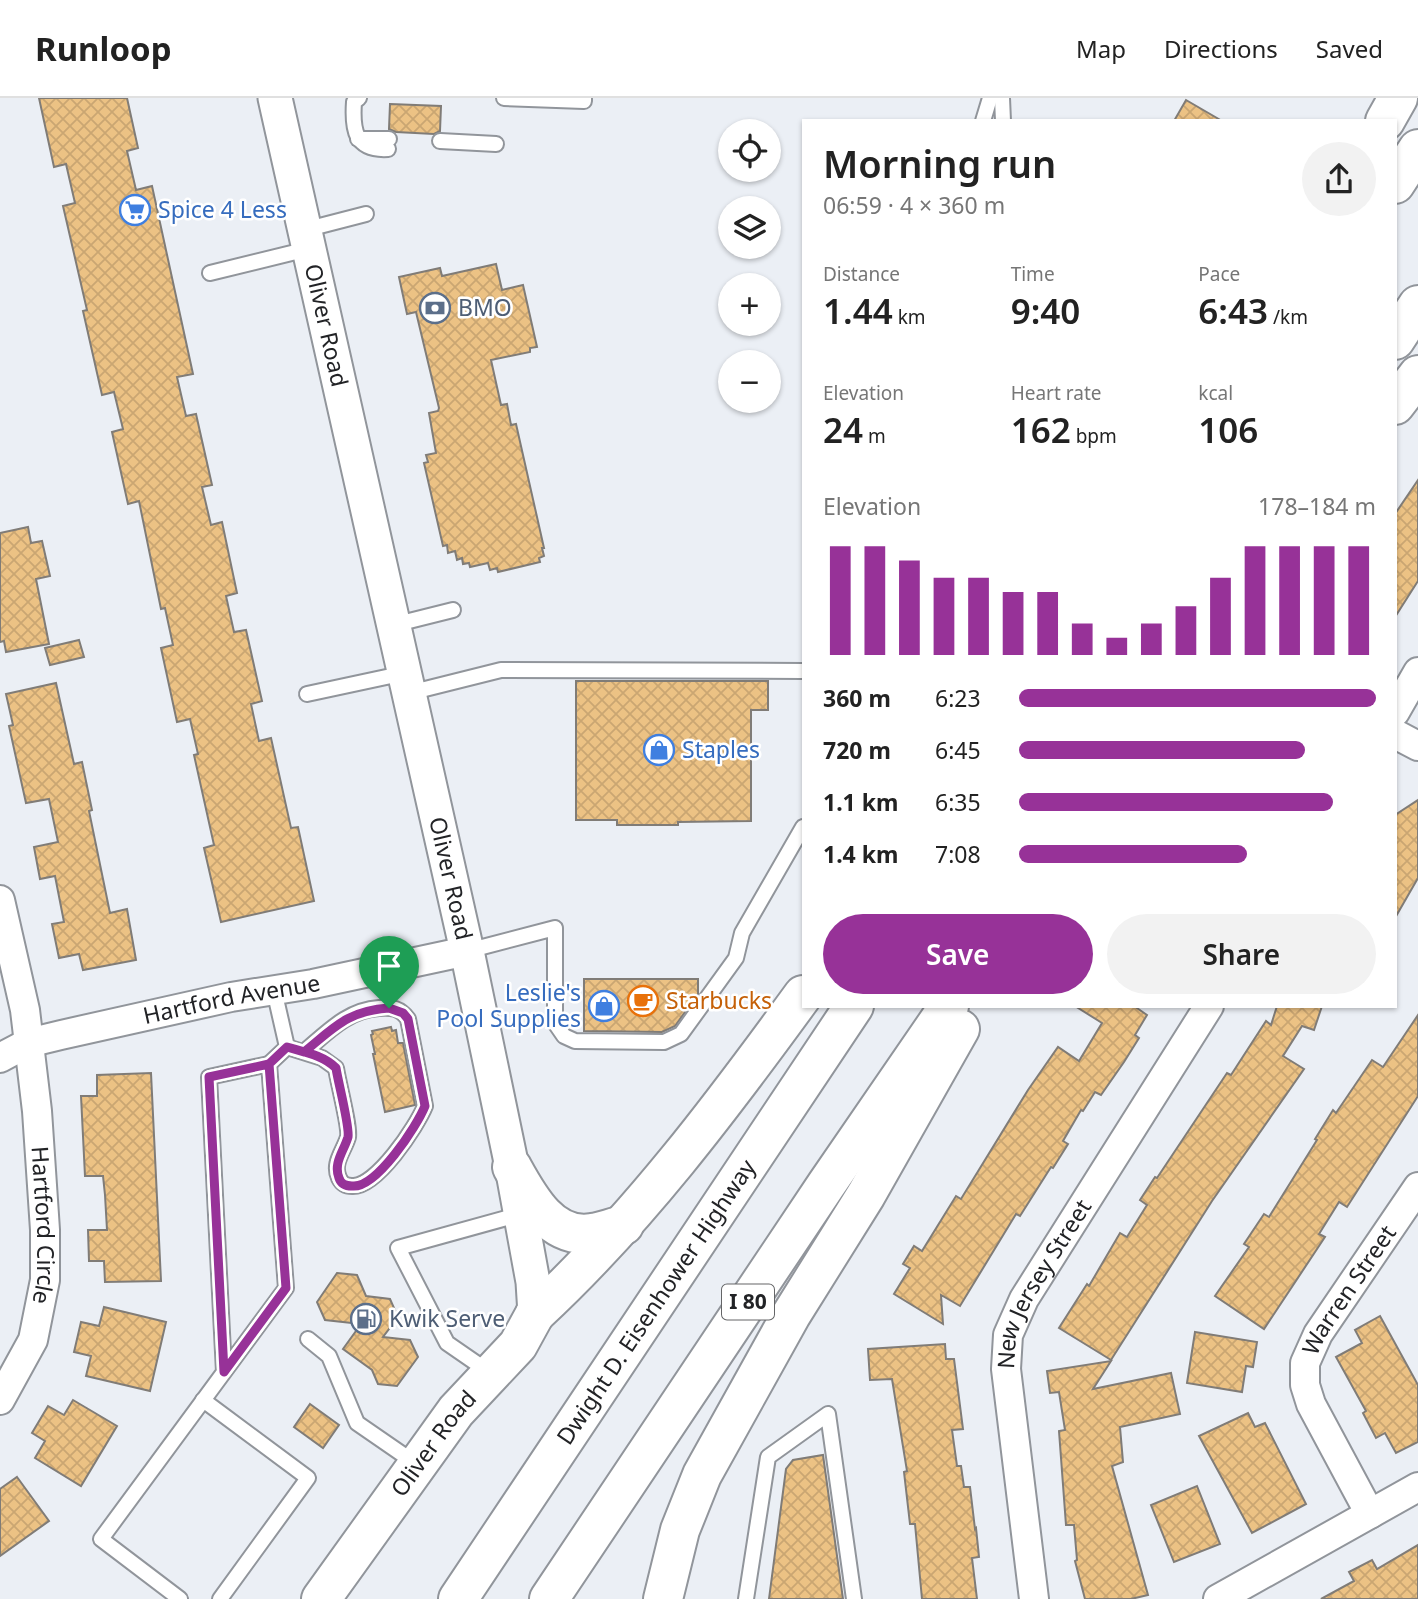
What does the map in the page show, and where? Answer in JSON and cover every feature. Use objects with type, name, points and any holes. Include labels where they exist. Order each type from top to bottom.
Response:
[{"type":"main road","points":[[1386,119],[1398,98]]},
{"type":"main road","points":[[1397,181],[1418,149]]},
{"type":"main road","points":[[1397,337],[1418,305]]},
{"type":"main road","points":[[1397,402],[1418,375]]},
{"type":"main road","points":[[535,1314],[624,1224],[769,1043],[802,996]]},
{"type":"main road","name":"Dwight D. Eisenhower Highway","points":[[458,1599],[853,1008]]},
{"type":"main road","name":"I 80","points":[[549,1599],[948,1008]]},
{"type":"main road","points":[[663,1599],[680,1530],[702,1475],[791,1315],[866,1195],[972,1008]]},
{"type":"main road","points":[[512,1167],[536,1209],[563,1230],[589,1234],[624,1224]]},
{"type":"main road","name":"Oliver Road","points":[[321,1599],[416,1464],[456,1412],[518,1345],[535,1314]]},
{"type":"street","name":"Oliver Road","points":[[275,98],[467,951],[521,1214],[533,1282],[535,1314]]},
{"type":"street","points":[[1397,709],[1418,672]]},
{"type":"street","points":[[1397,735],[1418,746]]},
{"type":"street","name":"Hartford Circle","points":[[0,900],[29,1043],[37,1111],[45,1230],[45,1280],[33,1340],[0,1400]]},
{"type":"street","name":"Hartford Avenue","points":[[0,1058],[29,1043],[231,997],[313,984],[467,951]]},
{"type":"street","name":"New Jersey Street","points":[[1034,1599],[1006,1369],[1008,1335],[1024,1299],[1208,1008]]},
{"type":"street","name":"Warren Street","points":[[1370,1514],[1311,1404],[1305,1385],[1305,1363],[1318,1334],[1418,1187]]},
{"type":"street","points":[[1218,1599],[1418,1487]]},
{"type":"lane","points":[[359,98],[354,102],[353,120],[358,139],[372,150],[388,144]]},
{"type":"lane","points":[[504,98],[584,98]]},
{"type":"lane","points":[[984,119],[990,98]]},
{"type":"lane","points":[[1002,98],[1003,119]]},
{"type":"lane","points":[[440,146],[496,149]]},
{"type":"lane","points":[[210,273],[306,239],[366,214]]},
{"type":"lane","points":[[394,625],[453,610]]},
{"type":"lane","points":[[307,694],[501,670],[802,671]]},
{"type":"lane","points":[[467,951],[555,928],[555,1023],[564,1036],[575,1041],[671,1040],[681,1034],[736,958],[742,933],[802,829]]},
{"type":"lane","points":[[274,990],[287,1047]]},
{"type":"lane","points":[[287,1047],[322,1058],[336,1068],[348,1136],[339,1159],[338,1176],[341,1183],[356,1187],[373,1179],[381,1171],[421,1116],[425,1106],[408,1019],[396,1009],[361,1011],[344,1019],[304,1052]]},
{"type":"lane","points":[[224,1372],[209,1077],[269,1064],[287,1047]]},
{"type":"lane","points":[[180,1599],[100,1539],[286,1288],[269,1064]]},
{"type":"lane","points":[[492,1374],[447,1343],[398,1248],[521,1214]]},
{"type":"lane","points":[[308,1339],[329,1356],[357,1423],[416,1464]]},
{"type":"lane","points":[[204,1400],[308,1478],[220,1599]]},
{"type":"lane","points":[[747,1599],[768,1457],[828,1414],[854,1599]]},
{"type":"building","points":[[39,98],[127,98],[138,148],[127,151],[136,190],[152,186],[193,374],[177,377],[186,416],[196,414],[212,485],[202,487],[211,525],[222,522],[237,593],[226,596],[234,632],[246,630],[262,701],[251,704],[259,741],[271,738],[291,828],[298,827],[314,901],[221,922],[204,848],[214,845],[194,755],[198,754],[190,719],[177,722],[161,648],[173,645],[165,608],[161,609],[139,501],[128,504],[112,432],[123,429],[114,392],[102,395],[83,311],[87,310],[63,206],[75,203],[66,164],[54,167]]},
{"type":"building","points":[[1186,100],[1219,119],[1175,119]]},
{"type":"building","points":[[390,104],[441,106],[440,131],[434,134],[396,132],[389,129]]},
{"type":"building","points":[[496,264],[502,290],[523,285],[537,347],[530,348],[530,352],[491,360],[501,405],[507,404],[511,425],[516,424],[544,548],[544,556],[539,558],[540,562],[498,572],[497,568],[490,570],[488,563],[470,567],[469,563],[463,564],[462,558],[457,560],[455,551],[448,553],[447,545],[443,546],[424,463],[428,462],[426,455],[436,453],[429,413],[438,411],[439,408],[416,312],[407,314],[399,277],[440,268],[442,276]]},
{"type":"building","points":[[1418,480],[1418,581],[1397,614],[1397,511]]},
{"type":"building","points":[[28,527],[31,543],[42,541],[50,576],[36,579],[49,644],[6,652],[4,641],[0,642],[0,533]]},
{"type":"building","points":[[79,640],[84,657],[50,665],[45,648]]},
{"type":"building","points":[[576,681],[768,681],[768,710],[751,710],[751,821],[617,825],[617,820],[576,820]]},
{"type":"building","points":[[56,683],[74,764],[82,762],[110,913],[127,909],[136,960],[83,970],[79,954],[59,958],[52,924],[64,922],[55,876],[40,879],[34,847],[58,842],[49,799],[26,803],[9,726],[13,725],[6,694]]},
{"type":"building","points":[[1418,800],[1418,878],[1397,915],[1397,814]]},
{"type":"building","points":[[584,979],[698,979],[698,994],[675,1026],[662,1032],[584,1031]]},
{"type":"building","points":[[1078,1008],[1137,1008],[1147,1015],[1135,1035],[1139,1038],[1124,1062],[1101,1095],[1095,1092],[1083,1111],[1081,1110],[1063,1141],[1068,1144],[1020,1216],[1016,1214],[960,1306],[941,1295],[943,1324],[894,1294],[910,1268],[903,1264],[914,1246],[922,1251],[956,1196],[961,1199],[1028,1090],[1058,1047],[1079,1061],[1102,1023]]},
{"type":"building","points":[[1276,1008],[1321,1008],[1314,1030],[1302,1026],[1283,1056],[1304,1069],[1212,1201],[1111,1360],[1059,1328],[1087,1284],[1089,1286],[1120,1233],[1127,1237],[1147,1205],[1140,1200],[1227,1073],[1231,1075],[1266,1021],[1271,1025]]},
{"type":"building","points":[[1418,1015],[1418,1096],[1347,1207],[1339,1202],[1319,1234],[1325,1237],[1264,1329],[1215,1296],[1249,1247],[1244,1244],[1264,1214],[1269,1217],[1333,1110],[1336,1113],[1372,1060],[1383,1067]]},
{"type":"building","points":[[391,1027],[392,1031],[396,1030],[398,1043],[403,1043],[415,1105],[385,1112],[371,1035],[372,1031]]},
{"type":"building","points":[[151,1073],[161,1281],[105,1282],[104,1261],[89,1261],[88,1230],[107,1230],[103,1176],[85,1176],[81,1096],[97,1096],[97,1075]]},
{"type":"building","points":[[337,1273],[357,1275],[366,1296],[390,1299],[398,1317],[383,1337],[410,1340],[418,1357],[397,1386],[378,1384],[372,1370],[343,1349],[361,1324],[325,1320],[317,1302]]},
{"type":"building","points":[[104,1307],[166,1322],[150,1391],[86,1376],[91,1356],[74,1352],[81,1322],[99,1326]]},
{"type":"building","points":[[1380,1316],[1418,1385],[1418,1442],[1396,1453],[1385,1433],[1376,1438],[1363,1413],[1366,1411],[1336,1357],[1362,1343],[1355,1330]]},
{"type":"building","points":[[1195,1332],[1257,1342],[1253,1367],[1246,1366],[1242,1392],[1187,1383]]},
{"type":"building","points":[[945,1344],[946,1359],[954,1359],[963,1429],[952,1430],[957,1466],[961,1466],[964,1487],[970,1487],[976,1528],[979,1557],[972,1558],[977,1599],[922,1599],[915,1524],[910,1524],[904,1472],[907,1471],[892,1379],[870,1380],[868,1349]]},
{"type":"building","points":[[1111,1361],[1093,1389],[1171,1373],[1180,1414],[1120,1427],[1123,1462],[1112,1466],[1148,1595],[1131,1599],[1085,1599],[1075,1561],[1074,1525],[1066,1525],[1059,1431],[1065,1430],[1059,1392],[1050,1393],[1047,1371]]},
{"type":"building","points":[[73,1400],[117,1426],[81,1486],[35,1458],[45,1441],[32,1433],[48,1406],[64,1415]]},
{"type":"building","points":[[310,1404],[339,1425],[323,1448],[294,1427]]},
{"type":"building","points":[[1248,1413],[1255,1427],[1265,1423],[1306,1504],[1252,1533],[1199,1436]]},
{"type":"building","points":[[823,1455],[843,1599],[769,1599],[786,1469],[793,1460]]},
{"type":"building","points":[[17,1477],[49,1521],[0,1556],[0,1489]]},
{"type":"building","points":[[1197,1486],[1220,1544],[1174,1562],[1151,1505]]},
{"type":"building","points":[[1418,1545],[1418,1599],[1321,1599],[1354,1581],[1349,1572],[1372,1560],[1377,1569]]},
{"type":"place","name":"Spice 4 Less","points":[[135,210]]},
{"type":"place","name":"BMO","points":[[435,308]]},
{"type":"place","name":"Staples","points":[[659,750]]},
{"type":"place","name":"Starbucks","points":[[643,1001]]},
{"type":"place","name":"Leslie's Pool Supplies","points":[[604,1006]]},
{"type":"place","name":"Kwik Serve","points":[[366,1319]]},
{"type":"route","points":[[389,1008],[353,1014],[304,1052],[287,1047],[269,1064],[286,1288],[224,1372],[209,1077],[269,1064],[287,1047],[331,1063],[336,1068],[348,1136],[339,1159],[338,1176],[341,1183],[347,1186],[364,1184],[381,1171],[421,1116],[425,1106],[408,1019],[403,1013],[389,1008]]}]
